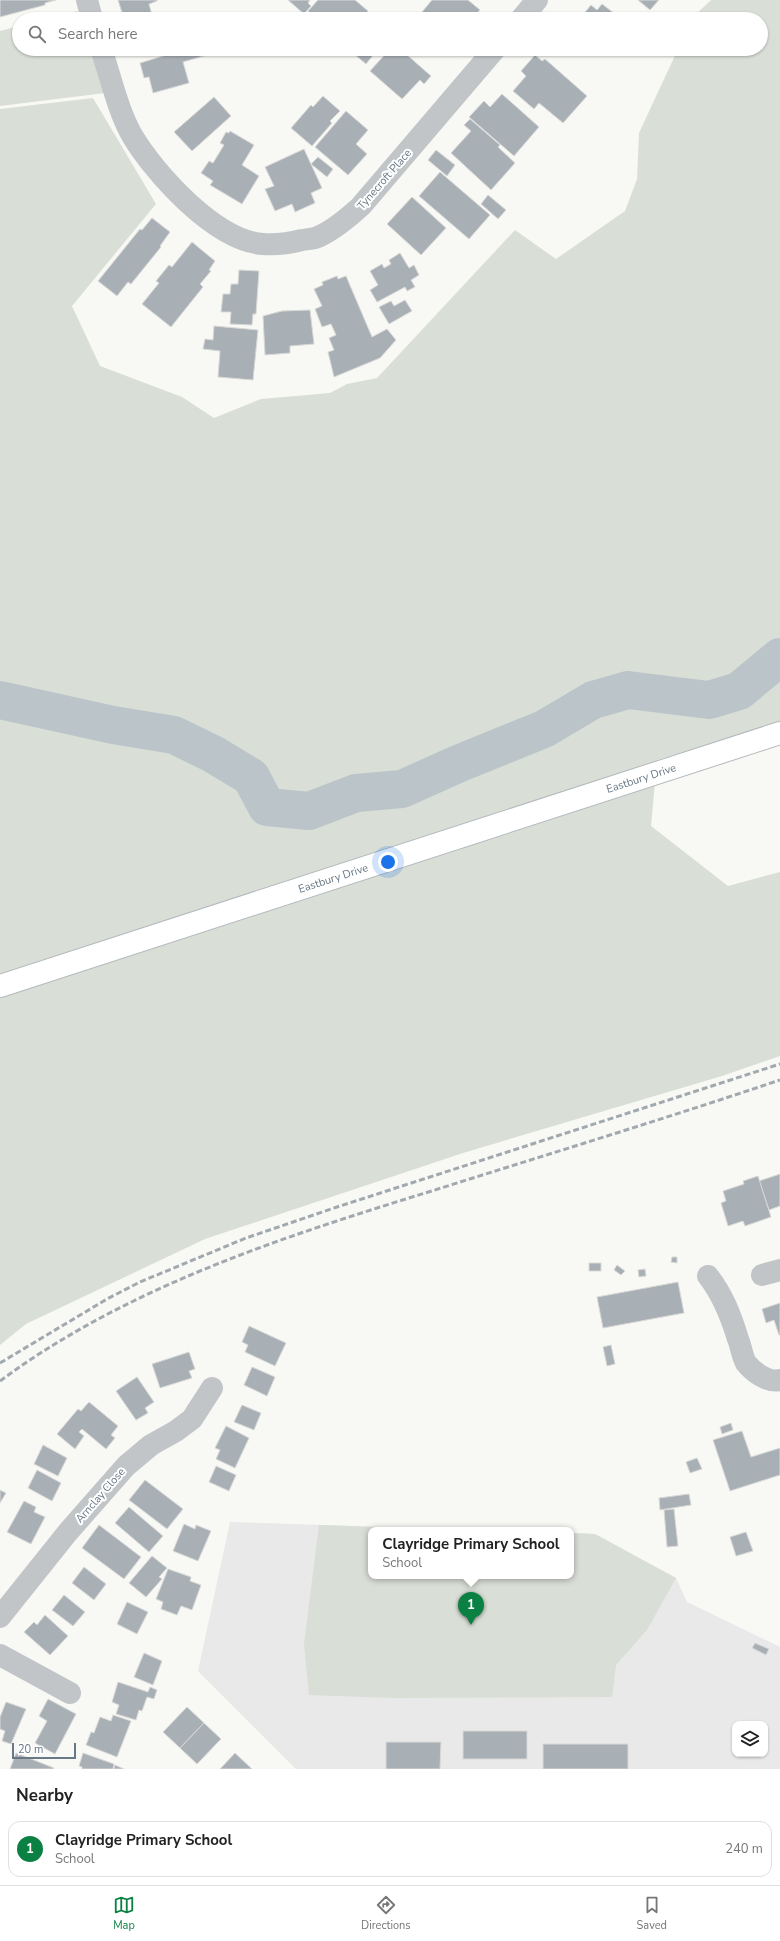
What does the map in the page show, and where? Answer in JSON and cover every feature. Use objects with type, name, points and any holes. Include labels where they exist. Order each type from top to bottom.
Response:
[{"type":"street","points":[[87,0],[90,12]]},
{"type":"street","points":[[526,12],[537,0]]},
{"type":"street","name":"Tynecroft Place","points":[[103,56],[118,101],[133,136],[154,168],[183,198],[211,221],[236,236],[262,244],[291,243],[320,236],[343,222],[361,206],[489,56]]},
{"type":"street","name":"Eastbury Drive","points":[[0,986],[780,733]]},
{"type":"street","points":[[708,1276],[717,1287],[725,1301],[746,1362],[758,1374],[776,1381],[780,1380]]},
{"type":"street","name":"Arnclay Close","points":[[0,1617],[68,1532],[126,1466],[151,1445],[176,1431],[192,1419],[212,1388]]},
{"type":"street","points":[[0,1655],[70,1693]]},
{"type":"shaded area","points":[[711,0],[780,0],[780,722],[657,760],[651,826],[728,886],[780,872],[780,1056],[722,1076],[463,1153],[205,1239],[26,1324],[0,1345],[0,109],[93,98],[156,204],[72,306],[100,366],[182,397],[214,418],[261,399],[330,393],[347,384],[377,378],[515,230],[556,259],[625,211],[637,179],[639,133],[675,56],[768,56],[768,12],[698,12]]},
{"type":"shaded area","points":[[12,28],[12,56],[92,56],[105,93],[0,106],[0,31]]},
{"type":"shaded area","points":[[230,1522],[381,1527],[368,1527],[368,1579],[574,1579],[574,1533],[595,1534],[676,1578],[687,1602],[780,1647],[780,1769],[296,1769],[198,1671]]},
{"type":"shaded area","points":[[319,1525],[380,1527],[368,1527],[368,1579],[574,1579],[574,1533],[595,1534],[676,1578],[647,1630],[616,1665],[612,1697],[393,1698],[309,1695],[304,1644]]},
{"type":"building","points":[[0,0],[56,0],[45,3],[45,5],[19,12],[12,12],[12,14],[0,17]]},
{"type":"building","points":[[118,0],[157,0],[149,4],[151,12],[122,12]]},
{"type":"building","points":[[288,0],[310,0],[308,3],[311,6],[306,12],[302,12]]},
{"type":"building","points":[[318,0],[355,0],[368,11],[309,12],[308,11]]},
{"type":"building","points":[[432,0],[468,0],[480,10],[478,12],[422,12]]},
{"type":"building","points":[[638,0],[659,0],[650,10]]},
{"type":"building","points":[[602,4],[612,12],[585,12],[591,5],[597,10]]},
{"type":"building","points":[[163,56],[204,56],[183,62],[189,83],[153,93],[149,77],[144,78],[140,63]]},
{"type":"building","points":[[356,56],[372,56],[366,64]]},
{"type":"building","points":[[384,56],[408,56],[431,76],[424,84],[420,80],[402,99],[370,71]]},
{"type":"building","points":[[534,56],[542,61],[545,59],[587,96],[563,123],[539,103],[534,109],[513,91],[526,76],[521,71]]},
{"type":"building","points":[[502,94],[539,127],[514,156],[469,117],[484,101],[490,107]]},
{"type":"building","points":[[323,96],[340,111],[330,121],[332,123],[312,146],[291,128],[311,105],[313,107]]},
{"type":"building","points":[[214,97],[231,116],[192,151],[174,132]]},
{"type":"building","points":[[346,111],[368,130],[356,144],[367,154],[348,175],[315,147]]},
{"type":"building","points":[[470,119],[500,145],[498,147],[515,163],[491,190],[451,153],[471,131],[464,125]]},
{"type":"building","points":[[230,131],[254,145],[242,165],[259,176],[242,204],[210,185],[213,181],[201,173],[209,161],[213,163],[224,145],[220,143],[226,132],[229,133]]},
{"type":"building","points":[[304,149],[322,188],[311,193],[315,203],[295,212],[292,204],[275,211],[265,189],[274,186],[265,167]]},
{"type":"building","points":[[436,150],[455,165],[447,176],[428,160]]},
{"type":"building","points":[[318,157],[333,169],[327,177],[311,164]]},
{"type":"building","points":[[440,172],[490,215],[469,239],[419,196]]},
{"type":"building","points":[[488,195],[506,210],[498,219],[481,204]]},
{"type":"building","points":[[412,197],[446,228],[421,255],[387,224]]},
{"type":"building","points":[[152,218],[170,232],[160,246],[161,247],[131,284],[128,282],[117,296],[98,281],[140,229],[142,230]]},
{"type":"building","points":[[192,242],[215,261],[209,270],[211,271],[200,284],[203,287],[171,327],[142,304],[159,283],[156,281],[169,265],[172,267]]},
{"type":"building","points":[[400,253],[409,268],[414,265],[419,275],[411,280],[415,287],[407,291],[405,287],[377,302],[370,290],[378,285],[370,271],[382,264],[384,268],[391,264],[389,260]]},
{"type":"building","points":[[239,270],[259,271],[256,314],[253,314],[252,325],[230,324],[231,312],[221,312],[223,294],[230,294],[231,284],[238,284]]},
{"type":"building","points":[[337,276],[338,279],[346,276],[372,337],[387,329],[396,340],[380,358],[334,377],[328,352],[334,350],[329,338],[336,335],[331,324],[322,327],[315,309],[322,306],[314,289],[323,285],[322,282]]},
{"type":"building","points":[[405,300],[412,311],[389,324],[379,307],[391,301],[394,306]]},
{"type":"building","points":[[310,310],[314,344],[290,346],[290,353],[265,355],[263,316],[282,311]]},
{"type":"building","points":[[214,326],[258,330],[253,380],[218,377],[220,351],[203,349],[205,339],[213,340]]},
{"type":"building","points":[[780,1174],[780,1206],[769,1210],[759,1181]]},
{"type":"building","points":[[758,1176],[771,1217],[745,1226],[743,1221],[728,1226],[721,1203],[726,1201],[723,1191],[744,1184],[743,1181]]},
{"type":"building","points":[[672,1257],[677,1257],[677,1263],[671,1262]]},
{"type":"building","points":[[589,1263],[601,1263],[601,1271],[589,1271]]},
{"type":"building","points":[[617,1265],[625,1271],[621,1275],[614,1270]]},
{"type":"building","points":[[645,1269],[646,1276],[639,1277],[638,1270]]},
{"type":"building","points":[[678,1282],[684,1313],[603,1328],[597,1297]]},
{"type":"building","points":[[780,1303],[779,1335],[774,1320],[766,1323],[762,1309]]},
{"type":"building","points":[[249,1326],[286,1343],[275,1366],[245,1352],[248,1345],[242,1342]]},
{"type":"building","points":[[611,1345],[615,1364],[607,1366],[603,1347]]},
{"type":"building","points":[[189,1352],[195,1369],[189,1371],[192,1378],[160,1388],[152,1364]]},
{"type":"building","points":[[252,1367],[275,1377],[267,1396],[244,1385]]},
{"type":"building","points":[[137,1377],[154,1402],[145,1408],[148,1413],[136,1420],[116,1391]]},
{"type":"building","points":[[89,1402],[118,1426],[111,1435],[115,1438],[106,1449],[82,1429],[79,1432],[84,1436],[75,1449],[57,1434],[78,1409],[81,1411]]},
{"type":"building","points":[[242,1405],[261,1413],[254,1430],[234,1422]]},
{"type":"building","points":[[731,1423],[733,1430],[722,1434],[720,1427]]},
{"type":"building","points":[[226,1426],[249,1438],[235,1468],[216,1459],[220,1450],[215,1448]]},
{"type":"building","points":[[742,1431],[751,1457],[780,1448],[780,1475],[730,1491],[713,1440]]},
{"type":"building","points":[[43,1445],[67,1458],[58,1476],[34,1464]]},
{"type":"building","points":[[697,1458],[702,1469],[690,1473],[686,1462]]},
{"type":"building","points":[[216,1466],[236,1475],[229,1491],[209,1482]]},
{"type":"building","points":[[37,1470],[61,1483],[52,1501],[28,1488]]},
{"type":"building","points":[[145,1480],[183,1509],[167,1529],[129,1500]]},
{"type":"building","points":[[0,1490],[6,1493],[0,1503]]},
{"type":"building","points":[[689,1494],[691,1505],[660,1510],[659,1498]]},
{"type":"building","points":[[24,1501],[36,1507],[34,1512],[45,1517],[31,1544],[7,1532]]},
{"type":"building","points":[[129,1507],[163,1536],[149,1552],[115,1523]]},
{"type":"building","points":[[674,1509],[678,1546],[667,1547],[664,1510]]},
{"type":"building","points":[[184,1524],[195,1529],[196,1525],[211,1531],[198,1561],[173,1551]]},
{"type":"building","points":[[99,1525],[141,1557],[124,1579],[82,1548]]},
{"type":"building","points":[[746,1532],[753,1551],[736,1556],[730,1537]]},
{"type":"building","points":[[152,1556],[167,1568],[159,1577],[162,1579],[146,1597],[129,1583]]},
{"type":"building","points":[[84,1567],[106,1584],[94,1600],[72,1583]]},
{"type":"building","points":[[168,1569],[191,1577],[190,1581],[201,1585],[192,1610],[181,1606],[177,1615],[161,1609],[163,1602],[156,1599]]},
{"type":"building","points":[[64,1595],[85,1612],[73,1626],[52,1610]]},
{"type":"building","points":[[127,1602],[148,1612],[137,1634],[117,1624]]},
{"type":"building","points":[[45,1615],[68,1636],[50,1655],[24,1632],[34,1622],[37,1625]]},
{"type":"building","points":[[755,1643],[769,1649],[766,1655],[752,1648]]},
{"type":"building","points":[[144,1653],[162,1661],[153,1685],[134,1677]]},
{"type":"building","points":[[118,1682],[148,1692],[150,1687],[157,1690],[154,1699],[147,1697],[142,1711],[139,1710],[136,1720],[116,1714],[119,1705],[112,1702]]},
{"type":"building","points":[[48,1699],[76,1714],[55,1754],[35,1743],[47,1721],[39,1716]]},
{"type":"building","points":[[6,1702],[26,1709],[11,1744],[2,1741],[5,1731],[0,1729],[0,1717]]},
{"type":"building","points":[[187,1707],[204,1723],[180,1748],[163,1732]]},
{"type":"building","points":[[113,1715],[131,1721],[117,1757],[86,1745],[91,1732],[94,1733],[100,1717],[111,1721]]},
{"type":"building","points":[[204,1723],[221,1739],[197,1764],[180,1748]]},
{"type":"building","points":[[463,1731],[527,1731],[527,1759],[463,1759]]},
{"type":"building","points":[[386,1742],[441,1742],[440,1769],[386,1769]]},
{"type":"building","points":[[543,1744],[628,1744],[628,1769],[543,1769]]},
{"type":"building","points":[[16,1753],[54,1768],[10,1769]]},
{"type":"building","points":[[83,1753],[114,1764],[113,1769],[82,1769],[82,1767],[79,1766]]},
{"type":"building","points":[[235,1753],[252,1769],[220,1769]]},
{"type":"building","points":[[115,1765],[124,1769],[114,1769]]},
{"type":"waterway","points":[[0,700],[113,725],[174,735],[213,754],[251,777],[267,807],[309,811],[356,793],[402,789],[460,763],[544,729],[593,700],[628,690],[709,700],[739,691],[780,657]]},
{"type":"railway","points":[[0,1363],[107,1299],[140,1282],[246,1238],[337,1207],[780,1064]]},
{"type":"railway","points":[[0,1381],[50,1347],[102,1317],[156,1290],[267,1245],[324,1225],[652,1122],[780,1080]]},
{"type":"place","name":"Clayridge Primary School","points":[[471,1625]]}]
